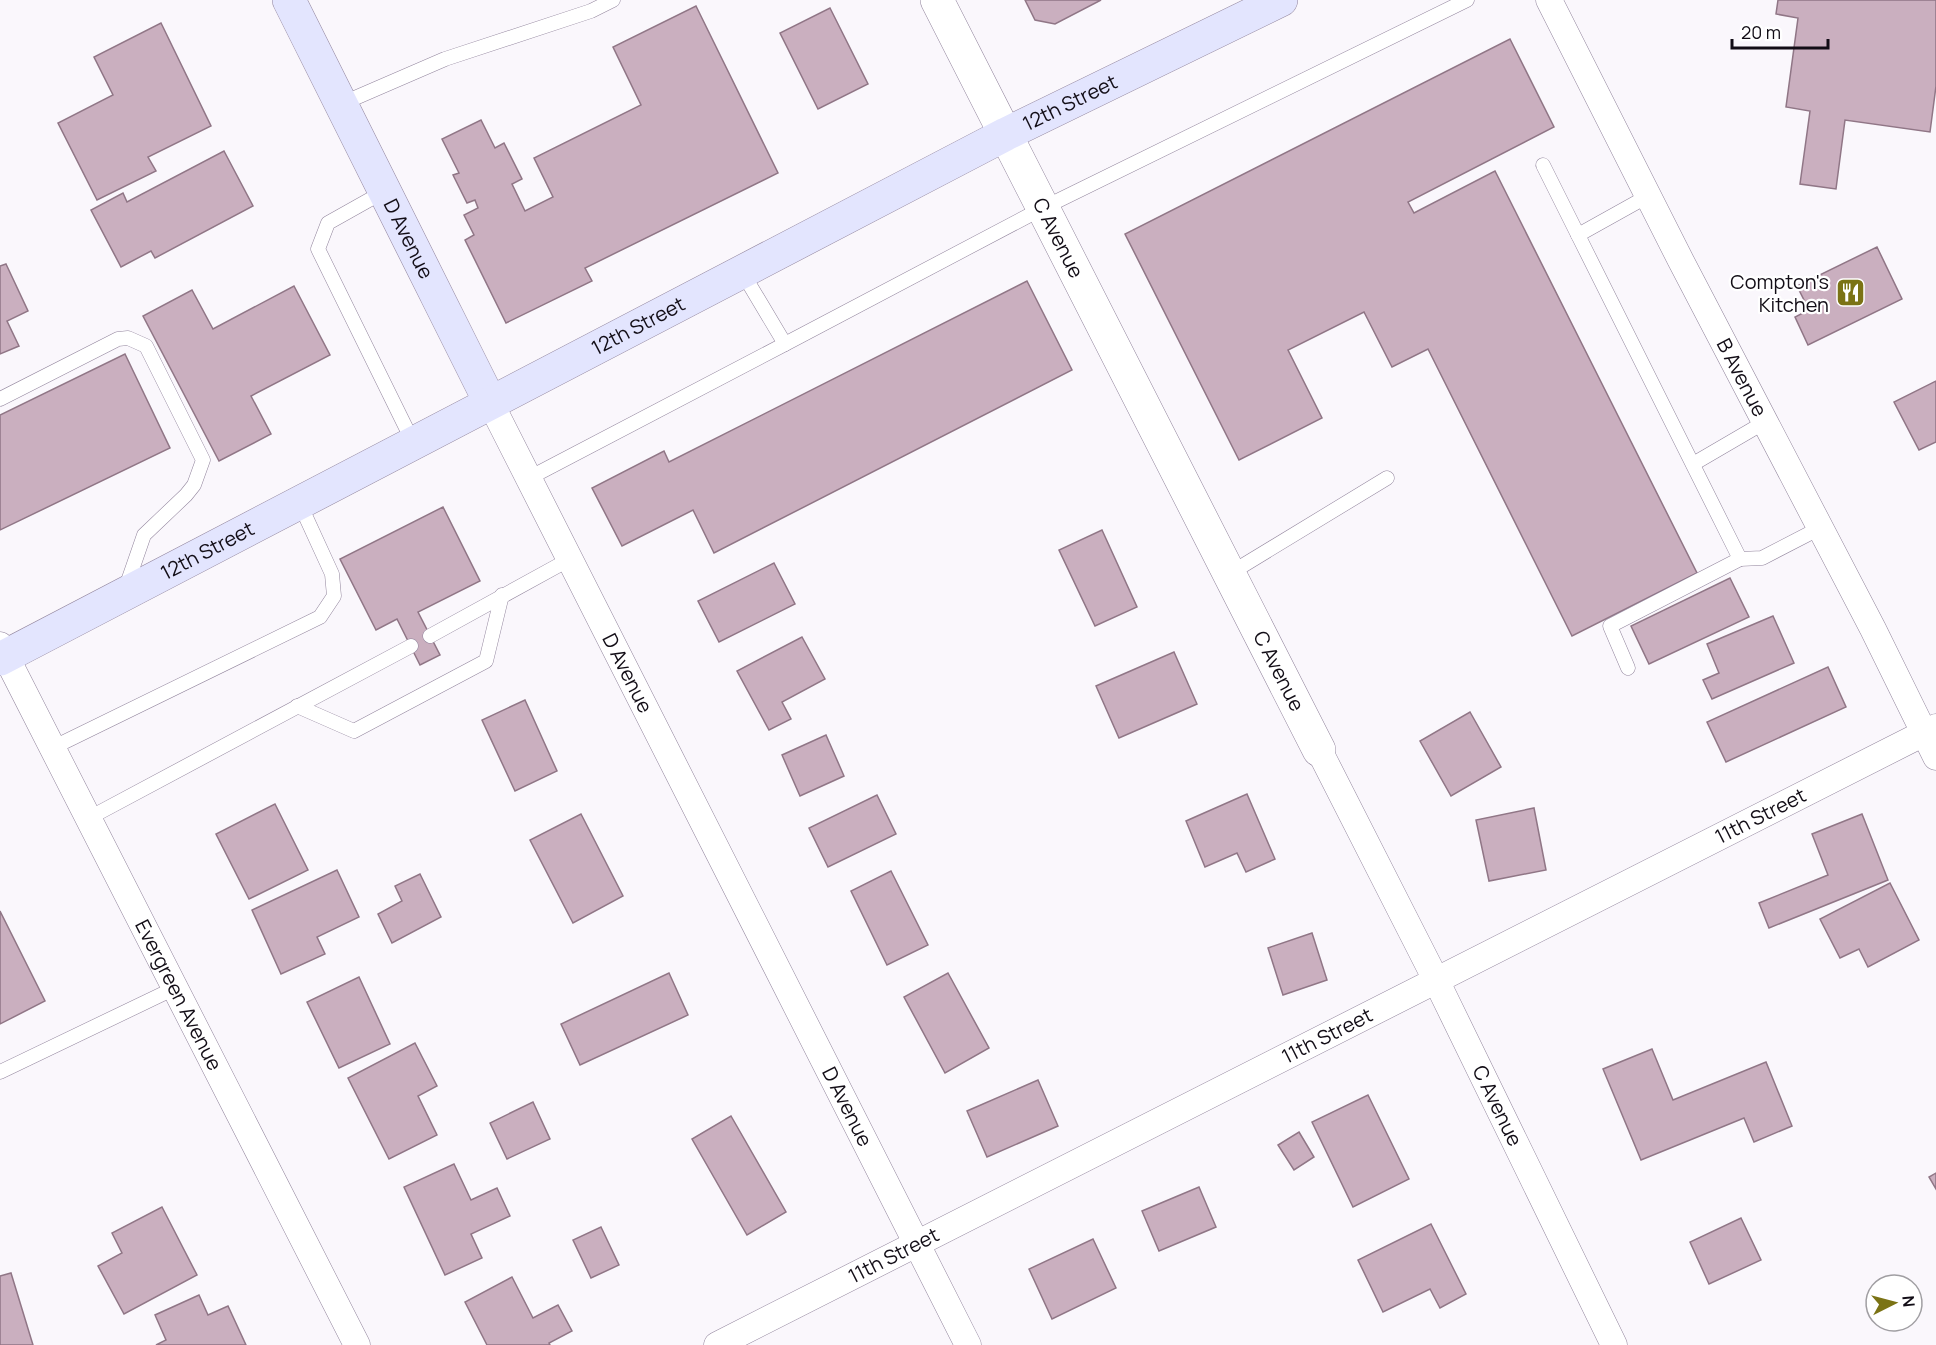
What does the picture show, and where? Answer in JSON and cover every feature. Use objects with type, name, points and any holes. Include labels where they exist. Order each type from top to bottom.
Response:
[{"type":"main road","name":"D Avenue","points":[[289,0],[490,402]]},
{"type":"main road","name":"12th Street","points":[[2,653],[124,593],[1006,134],[1281,0]]},
{"type":"street","name":"C Avenue","points":[[937,0],[1436,980],[1614,1345]]},
{"type":"street","name":"B Avenue","points":[[1549,0],[1820,528],[1930,730],[1936,757]]},
{"type":"street","name":"D Avenue","points":[[490,402],[968,1345]]},
{"type":"street","name":"Evergreen Avenue","points":[[2,653],[357,1345]]},
{"type":"street","name":"11th Street","points":[[717,1345],[1930,730]]},
{"type":"lane","points":[[341,104],[445,59],[591,11],[613,0]]},
{"type":"lane","points":[[529,478],[1043,208],[1467,0]]},
{"type":"lane","points":[[1543,165],[1740,559]]},
{"type":"lane","points":[[385,191],[328,223],[318,249],[413,442]]},
{"type":"lane","points":[[1578,235],[1648,196]]},
{"type":"lane","points":[[742,272],[784,344]]},
{"type":"lane","points":[[0,399],[118,339],[128,338],[146,346],[203,460],[194,485],[144,535],[124,593]]},
{"type":"lane","points":[[1693,464],[1765,422]]},
{"type":"lane","points":[[1229,574],[1387,478]]},
{"type":"lane","points":[[52,748],[320,617],[334,596],[332,574],[299,502]]},
{"type":"lane","points":[[1628,668],[1610,626],[1740,559],[1762,558],[1820,528]]},
{"type":"lane","points":[[430,636],[570,559]]},
{"type":"lane","points":[[297,706],[354,731],[486,661],[502,595]]},
{"type":"lane","points":[[89,819],[411,646]]},
{"type":"lane","points":[[0,1072],[175,988]]},
{"type":"building","points":[[1025,0],[1101,0],[1055,24],[1035,20]]},
{"type":"building","points":[[1778,0],[1936,0],[1936,86],[1930,132],[1845,120],[1836,189],[1800,184],[1810,111],[1786,107],[1798,18],[1776,14]]},
{"type":"building","points":[[696,6],[778,173],[585,268],[592,281],[506,323],[465,240],[474,235],[464,215],[478,208],[475,200],[467,203],[453,175],[459,173],[442,139],[481,120],[495,148],[504,143],[522,179],[512,184],[525,211],[553,197],[534,158],[641,105],[613,47]]},
{"type":"building","points":[[830,8],[868,84],[818,109],[780,33]]},
{"type":"building","points":[[161,23],[211,126],[148,157],[156,171],[97,200],[58,123],[113,95],[94,57]]},
{"type":"building","points":[[1510,39],[1554,127],[1408,202],[1414,213],[1495,171],[1697,573],[1572,636],[1428,349],[1392,367],[1364,312],[1288,350],[1322,418],[1239,460],[1125,234]]},
{"type":"building","points":[[224,151],[253,206],[155,258],[151,251],[121,267],[91,210],[123,193],[127,202]]},
{"type":"building","name":"Compton's Kitchen","points":[[1877,247],[1902,299],[1808,345],[1795,317],[1809,310],[1797,286]]},
{"type":"building","points":[[6,264],[28,311],[7,321],[19,346],[0,354],[0,266]]},
{"type":"building","points":[[1027,281],[1072,370],[714,553],[693,510],[622,546],[592,488],[664,451],[669,462]]},
{"type":"building","points":[[294,286],[330,355],[251,396],[271,434],[219,461],[143,316],[192,290],[213,329]]},
{"type":"building","points":[[125,354],[170,448],[0,530],[0,415]]},
{"type":"building","points":[[1936,381],[1936,442],[1919,450],[1894,402]]},
{"type":"building","points":[[443,507],[480,581],[418,612],[440,655],[420,665],[397,619],[376,630],[340,559]]},
{"type":"building","points":[[1102,530],[1137,607],[1095,626],[1059,550]]},
{"type":"building","points":[[774,563],[795,604],[719,642],[698,601]]},
{"type":"building","points":[[1730,578],[1749,617],[1649,664],[1631,626]]},
{"type":"building","points":[[1773,616],[1794,663],[1712,699],[1703,680],[1719,673],[1707,644]]},
{"type":"building","points":[[802,637],[825,679],[782,702],[791,719],[769,730],[737,671]]},
{"type":"building","points":[[1174,652],[1197,704],[1119,738],[1096,686]]},
{"type":"building","points":[[1828,667],[1846,707],[1726,762],[1707,722]]},
{"type":"building","points":[[525,700],[557,771],[515,791],[482,720]]},
{"type":"building","points":[[1470,712],[1501,767],[1451,796],[1420,741]]},
{"type":"building","points":[[826,735],[844,776],[800,796],[782,755]]},
{"type":"building","points":[[1247,794],[1275,859],[1246,872],[1237,853],[1205,867],[1186,821]]},
{"type":"building","points":[[877,795],[896,834],[828,867],[809,828]]},
{"type":"building","points":[[275,804],[308,870],[249,899],[216,834]]},
{"type":"building","points":[[1534,808],[1546,870],[1489,881],[1476,820]]},
{"type":"building","points":[[581,814],[623,896],[573,923],[530,840]]},
{"type":"building","points":[[1862,814],[1888,880],[1769,928],[1759,903],[1828,875],[1812,834]]},
{"type":"building","points":[[337,870],[359,917],[317,937],[325,954],[281,974],[252,910]]},
{"type":"building","points":[[891,871],[928,945],[887,965],[851,891]]},
{"type":"building","points":[[420,874],[441,917],[392,943],[378,914],[402,901],[395,886]]},
{"type":"building","points":[[1890,883],[1919,940],[1868,967],[1859,949],[1840,958],[1820,919]]},
{"type":"building","points":[[0,911],[45,1001],[0,1024]]},
{"type":"building","points":[[1312,933],[1327,980],[1283,995],[1268,948]]},
{"type":"building","points":[[669,973],[688,1015],[580,1065],[561,1024]]},
{"type":"building","points":[[948,973],[989,1048],[945,1073],[904,997]]},
{"type":"building","points":[[359,977],[390,1044],[339,1068],[307,1002]]},
{"type":"building","points":[[415,1043],[437,1086],[418,1096],[437,1135],[389,1159],[348,1078]]},
{"type":"building","points":[[1652,1049],[1673,1100],[1766,1062],[1792,1126],[1754,1142],[1744,1118],[1641,1160],[1603,1069]]},
{"type":"building","points":[[1038,1080],[1058,1126],[987,1157],[967,1111]]},
{"type":"building","points":[[1368,1095],[1409,1179],[1353,1207],[1312,1122]]},
{"type":"building","points":[[533,1102],[550,1139],[507,1159],[490,1123]]},
{"type":"building","points":[[731,1116],[786,1212],[747,1235],[692,1139]]},
{"type":"building","points":[[1299,1132],[1314,1157],[1294,1170],[1278,1145]]},
{"type":"building","points":[[454,1164],[471,1200],[497,1188],[510,1216],[471,1234],[482,1258],[445,1275],[404,1187]]},
{"type":"building","points":[[1936,1173],[1936,1189],[1929,1177]]},
{"type":"building","points":[[1199,1187],[1216,1227],[1159,1251],[1142,1211]]},
{"type":"building","points":[[162,1207],[197,1275],[124,1314],[98,1266],[122,1253],[112,1233]]},
{"type":"building","points":[[1741,1218],[1761,1260],[1709,1284],[1690,1242]]},
{"type":"building","points":[[1431,1224],[1466,1294],[1440,1308],[1430,1289],[1383,1312],[1358,1260]]},
{"type":"building","points":[[601,1227],[619,1265],[591,1278],[573,1240]]},
{"type":"building","points":[[1093,1239],[1116,1288],[1052,1319],[1029,1269]]},
{"type":"building","points":[[11,1273],[33,1345],[0,1345],[0,1276]]},
{"type":"building","points":[[512,1277],[533,1318],[558,1305],[572,1331],[549,1343],[550,1345],[487,1345],[465,1302]]},
{"type":"building","points":[[199,1295],[208,1315],[228,1306],[246,1345],[156,1345],[166,1340],[155,1315]]},
{"type":"place","name":"Compton's Kitchen","points":[[1850,293]]}]
